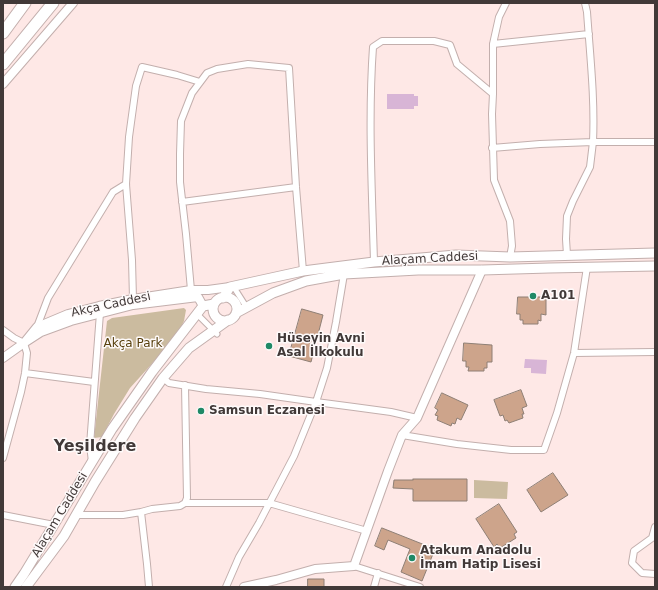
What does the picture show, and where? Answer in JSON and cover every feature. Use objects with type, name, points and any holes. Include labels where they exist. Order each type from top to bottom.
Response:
[{"type":"highway","points":[[3,32],[25,3]]},
{"type":"highway","points":[[3,64],[53,3]]},
{"type":"main road","name":"Alaçam Caddesi","points":[[232,287],[303,271],[374,262],[456,255],[510,257],[655,253]]},
{"type":"main road","name":"Alaçam Caddesi","points":[[236,313],[247,309],[273,294],[306,281],[344,274],[418,270],[655,266]]},
{"type":"main road","points":[[203,306],[214,304],[216,301],[223,298],[232,287]]},
{"type":"main road","points":[[214,304],[213,308],[215,315],[220,320],[231,319],[236,313],[234,302],[231,299],[223,298]]},
{"type":"main road","name":"Alaçam Caddesi","points":[[15,587],[112,429],[152,372],[203,306]]},
{"type":"main road","name":"Alaçam Caddesi","points":[[26,587],[64,536],[75,515],[135,418],[163,378],[189,348],[215,333],[228,320]]},
{"type":"street","points":[[3,84],[73,3]]},
{"type":"street","points":[[506,3],[499,17],[493,44],[492,148],[494,180],[510,221],[512,246],[510,257]]},
{"type":"street","points":[[567,255],[567,216],[590,167],[593,142],[594,127],[587,12],[585,3]]},
{"type":"street","points":[[493,44],[588,34]]},
{"type":"street","points":[[374,262],[371,172],[371,74],[373,47],[382,41],[395,40],[434,41],[450,45],[457,64],[493,94]]},
{"type":"street","points":[[191,290],[180,182],[181,121],[192,93],[207,73],[218,69],[248,64],[289,68],[296,187],[303,271]]},
{"type":"street","points":[[133,302],[132,260],[126,184],[136,86],[142,67],[200,82]]},
{"type":"street","points":[[492,148],[593,142],[655,142]]},
{"type":"street","points":[[37,327],[48,298],[112,192],[126,184]]},
{"type":"street","points":[[182,202],[296,187]]},
{"type":"street","points":[[402,435],[457,444],[511,450],[544,450],[558,413],[574,354],[587,267]]},
{"type":"street","points":[[354,566],[402,435],[416,418],[482,270]]},
{"type":"street","points":[[226,587],[239,557],[259,523],[294,456],[316,402],[326,368],[344,274]]},
{"type":"street","points":[[232,287],[247,309]]},
{"type":"street","name":"Akça Caddesi","points":[[24,343],[37,327],[68,314],[99,306],[178,296],[191,290],[208,290],[232,287]]},
{"type":"street","points":[[178,296],[198,297],[203,306]]},
{"type":"street","name":"Akça Caddesi","points":[[3,358],[41,332],[70,321],[133,302]]},
{"type":"street","points":[[92,463],[90,445],[100,313]]},
{"type":"street","points":[[197,314],[215,333]]},
{"type":"street","points":[[3,330],[24,343],[27,353],[21,392],[3,458]]},
{"type":"street","points":[[574,354],[655,352]]},
{"type":"street","points":[[25,373],[94,382]]},
{"type":"street","points":[[163,378],[169,383],[206,389],[260,394],[391,412],[416,418]]},
{"type":"street","points":[[185,385],[187,489],[185,503]]},
{"type":"street","points":[[75,515],[123,515],[152,509],[180,506],[185,503],[269,503],[367,531]]},
{"type":"street","points":[[141,512],[149,587]]},
{"type":"street","points":[[3,514],[54,525]]},
{"type":"street","points":[[655,528],[652,538],[634,551],[632,563],[642,572],[655,574]]},
{"type":"street","points":[[244,587],[276,584],[315,569],[354,566],[420,587]]},
{"type":"street","points":[[374,587],[378,573]]},
{"type":"green space","name":"Akça Park","points":[[184,308],[186,310],[184,321],[177,335],[130,388],[102,437],[94,438],[107,321],[112,318]]},
{"type":"green space","points":[[474,480],[508,482],[507,499],[474,498]]},
{"type":"shaded area","points":[[387,94],[414,94],[414,96],[418,96],[418,106],[414,106],[414,109],[387,109]]},
{"type":"shaded area","points":[[525,359],[547,360],[546,374],[531,373],[531,368],[524,368]]},
{"type":"building","points":[[518,297],[546,297],[546,315],[541,314],[541,321],[538,320],[538,324],[523,324],[523,320],[520,320],[520,314],[517,314]]},
{"type":"building","points":[[302,309],[323,315],[311,362],[289,356]]},
{"type":"building","points":[[464,343],[492,345],[492,362],[487,362],[487,368],[484,368],[484,371],[468,371],[469,367],[466,367],[466,361],[463,361]]},
{"type":"building","points":[[521,390],[527,406],[522,408],[524,414],[522,414],[523,418],[509,423],[507,420],[505,421],[503,415],[500,416],[494,400]]},
{"type":"building","points":[[442,393],[468,405],[461,420],[457,418],[455,424],[452,423],[451,426],[437,420],[438,416],[435,415],[438,410],[435,408]]},
{"type":"building","points":[[553,473],[568,495],[541,512],[527,490]]},
{"type":"building","points":[[467,479],[467,501],[413,501],[413,489],[393,488],[394,480]]},
{"type":"building","points":[[499,504],[517,532],[514,534],[516,538],[500,548],[497,544],[494,547],[476,519]]},
{"type":"building","points":[[382,528],[435,549],[422,581],[401,572],[410,549],[388,540],[384,550],[375,546]]},
{"type":"building","points":[[308,579],[324,579],[324,587],[308,587]]},
{"type":"place","name":"A101","points":[[533,296]]},
{"type":"place","name":"Hüseyin Avni Asal İlkokulu","points":[[269,346]]},
{"type":"place","name":"Samsun Eczanesi","points":[[201,411]]},
{"type":"place","name":"Atakum Anadolu İmam Hatip Lisesi","points":[[412,558]]},
{"type":"district","name":"Yeşildere","points":[[95,447]]}]
